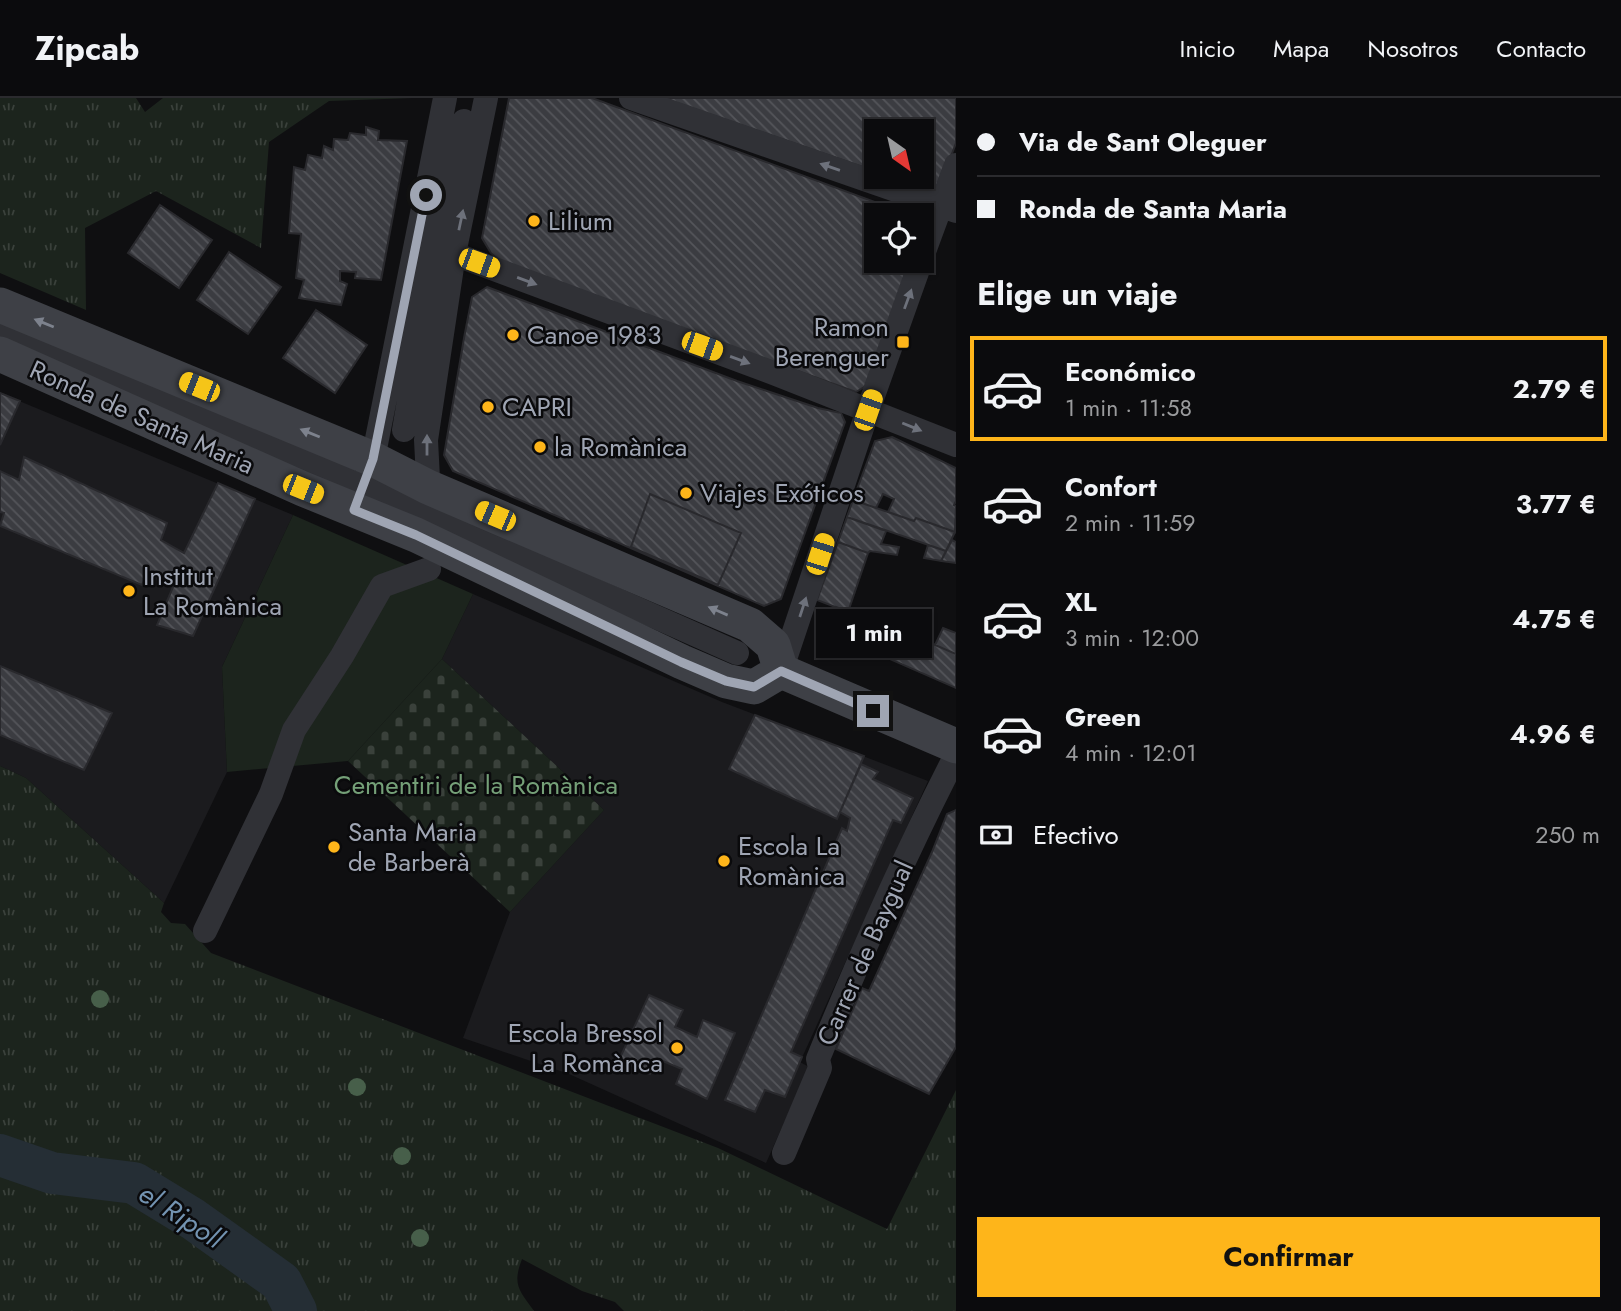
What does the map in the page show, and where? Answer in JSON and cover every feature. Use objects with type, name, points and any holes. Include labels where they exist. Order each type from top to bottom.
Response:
[{"type":"street","points":[[445,98],[423,512],[737,654]]},
{"type":"street","points":[[404,430],[435,248],[469,98]]},
{"type":"street","points":[[361,484],[435,248],[486,98]]},
{"type":"street","points":[[631,98],[948,209]]},
{"type":"street","points":[[934,236],[948,209],[956,164]]},
{"type":"street","points":[[435,248],[776,374],[956,445]]},
{"type":"street","points":[[917,273],[781,671],[956,747]]},
{"type":"street","name":"Ronda de Santa Maria","points":[[0,305],[361,484],[423,512],[681,662],[726,681],[754,687],[781,671],[773,645],[750,625],[423,512],[0,332]]},
{"type":"street","name":"Ronda de Santa Maria","points":[[0,354],[303,489],[361,484]]},
{"type":"street","points":[[205,931],[271,794],[294,730],[342,656],[382,586],[429,569]]},
{"type":"street","name":"Carrer de Baygual","points":[[784,1153],[820,1068],[818,1059],[856,967],[956,755]]},
{"type":"shaded area","name":"Institut La Romànica","points":[[0,393],[293,515],[222,667],[227,772],[164,903],[26,778],[0,766]]},
{"type":"shaded area","name":"Escola La Romànica","points":[[473,594],[722,702],[928,781],[800,1062],[809,1067],[766,1163],[569,1074],[463,1038],[510,912],[604,810],[442,659]]},
{"type":"green space","points":[[0,98],[136,98],[145,112],[163,98],[412,98],[329,101],[269,142],[261,248],[156,191],[85,228],[86,310],[0,273]]},
{"type":"green space","points":[[293,515],[473,594],[442,659],[348,761],[227,772],[222,667]]},
{"type":"green space","name":"Cementiri de la Romànica","points":[[442,659],[604,810],[510,912],[348,761]]},
{"type":"green space","points":[[0,766],[26,778],[164,903],[161,912],[171,923],[185,924],[211,953],[718,1148],[887,1229],[956,1090],[956,1311],[624,1311],[615,1302],[582,1291],[522,1259],[517,1281],[524,1298],[534,1311],[0,1311]]},
{"type":"building","points":[[509,98],[592,98],[877,203],[864,203],[864,273],[906,273],[869,384],[856,392],[506,266],[491,253],[482,238]]},
{"type":"building","points":[[662,98],[956,98],[956,143],[940,185],[934,189],[934,119],[864,119],[864,168]]},
{"type":"building","points":[[366,127],[379,131],[378,140],[407,141],[381,280],[355,278],[356,272],[340,271],[340,281],[347,284],[341,305],[299,298],[304,280],[296,278],[301,234],[289,233],[294,167],[305,170],[308,155],[322,158],[324,146],[333,150],[334,139],[348,140],[350,133],[366,135]]},
{"type":"building","points":[[160,205],[212,240],[179,288],[128,253]]},
{"type":"building","points":[[229,252],[281,287],[248,334],[197,300]]},
{"type":"building","points":[[487,287],[737,381],[841,413],[845,422],[781,599],[764,606],[453,471],[444,455],[464,338],[472,297]]},
{"type":"building","points":[[316,310],[367,345],[335,393],[283,358]]},
{"type":"building","points":[[0,393],[20,401],[0,445]]},
{"type":"building","points":[[892,437],[956,468],[955,532],[916,518],[914,521],[888,512],[894,499],[883,494],[876,508],[853,500],[875,441]]},
{"type":"building","points":[[24,457],[167,523],[161,540],[184,553],[218,483],[255,499],[193,636],[157,625],[173,587],[147,575],[142,585],[0,526],[4,513],[0,512],[0,471],[19,480]]},
{"type":"building","points":[[650,494],[741,533],[718,585],[631,547]]},
{"type":"building","points":[[853,500],[955,532],[946,551],[847,517]]},
{"type":"building","points":[[847,517],[886,531],[881,544],[899,547],[897,555],[870,551],[868,553],[838,542]]},
{"type":"building","points":[[952,540],[956,542],[956,563],[941,561]]},
{"type":"building","points":[[838,542],[868,553],[848,612],[817,600]]},
{"type":"building","points":[[928,545],[946,551],[941,561],[924,558]]},
{"type":"building","points":[[836,607],[854,614],[846,629],[830,624]]},
{"type":"building","points":[[855,610],[956,654],[956,688],[842,638]]},
{"type":"building","points":[[943,628],[956,633],[956,654],[935,645]]},
{"type":"building","points":[[0,666],[112,713],[84,770],[0,735]]},
{"type":"building","points":[[755,715],[864,756],[837,819],[729,769]]},
{"type":"building","points":[[861,764],[878,772],[873,779],[913,798],[901,823],[893,820],[791,1052],[802,1057],[785,1097],[765,1090],[755,1112],[725,1100],[842,828],[847,831],[850,818],[840,812]]},
{"type":"building","points":[[956,810],[956,1047],[929,1094],[836,1049],[862,988],[869,991],[947,814]]},
{"type":"building","name":"Escola Bressol La Romànca","points":[[649,995],[683,1010],[675,1027],[697,1037],[703,1020],[735,1033],[707,1099],[676,1084],[682,1069],[658,1059],[650,1074],[619,1060]]},
{"type":"waterway","name":"el Ripoll","points":[[0,1155],[52,1173],[134,1183],[193,1219],[281,1282],[296,1311]]},
{"type":"place","name":"Lilium","points":[[534,221]]},
{"type":"place","name":"Canoe 1983","points":[[513,335]]},
{"type":"place","name":"Ramon Berenguer","points":[[903,342]]},
{"type":"place","name":"CAPRI","points":[[488,407]]},
{"type":"place","name":"la Romànica","points":[[540,447]]},
{"type":"place","name":"Viajes Exóticos","points":[[686,493]]},
{"type":"place","name":"Institut La Romànica","points":[[129,591]]},
{"type":"place","name":"Santa Maria de Barberà","points":[[334,847]]},
{"type":"place","name":"Escola La Romànica","points":[[724,861]]},
{"type":"place","name":"Escola Bressol La Romànca","points":[[677,1048]]},
{"type":"route","points":[[426,195],[373,459],[354,510],[416,535],[726,681],[754,687],[781,671],[873,711]]}]
